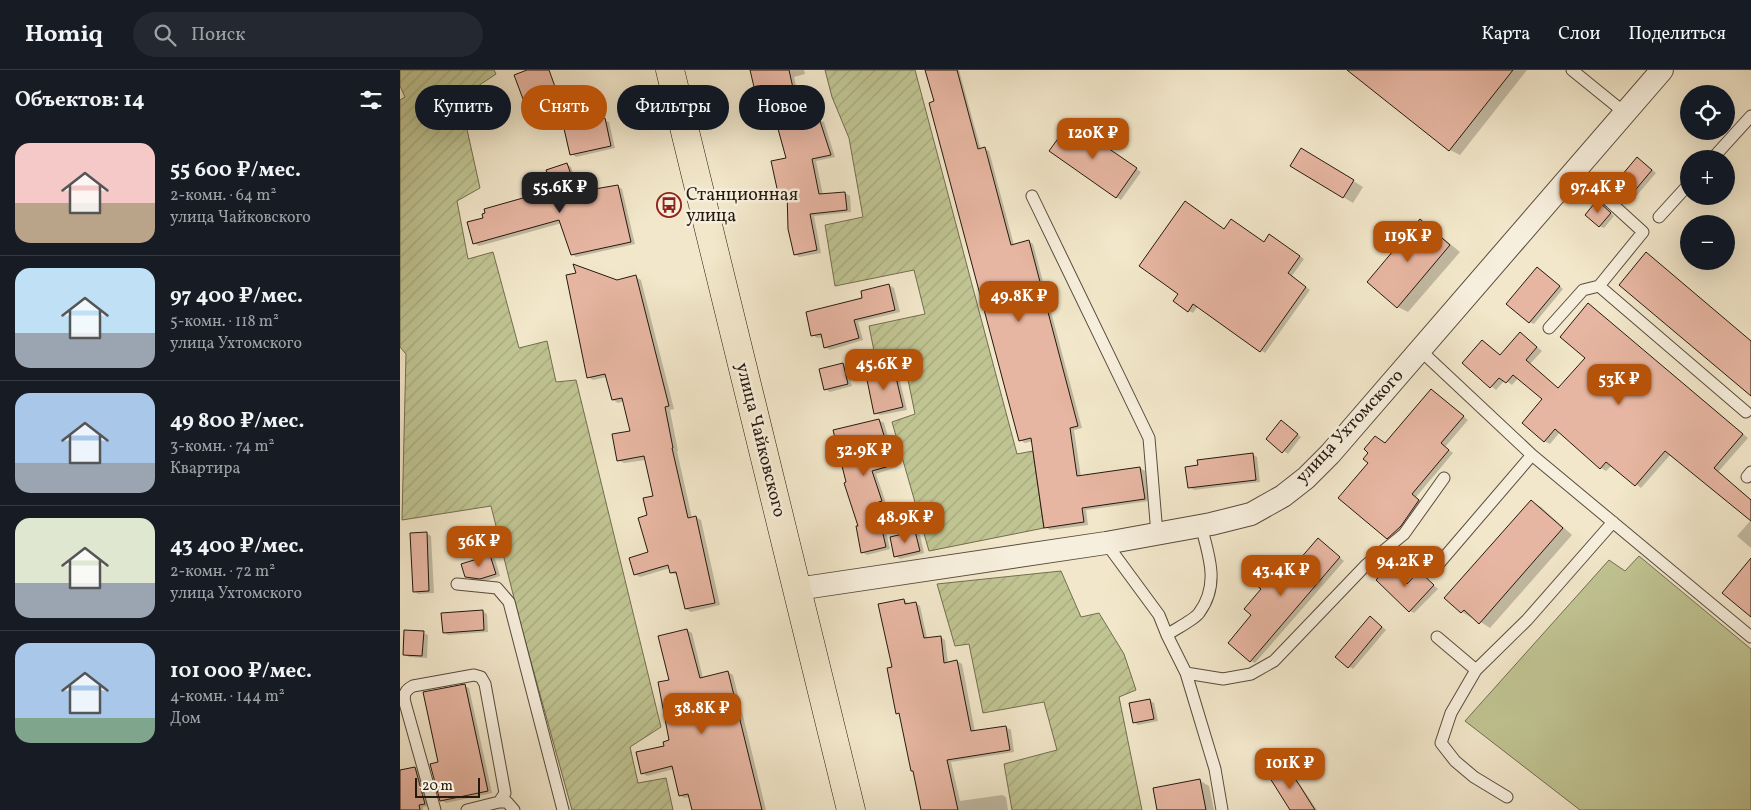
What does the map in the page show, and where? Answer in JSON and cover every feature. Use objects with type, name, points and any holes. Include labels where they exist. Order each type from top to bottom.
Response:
[{"type":"main road","name":"улица Чайковского","points":[[670,70],[851,810]]},
{"type":"street","name":"улица Ухтомского","points":[[797,589],[1106,543],[1201,526],[1251,514],[1283,496],[1330,454],[1662,70]]},
{"type":"lane","points":[[1572,70],[1625,113]]},
{"type":"lane","points":[[1720,150],[1751,116]]},
{"type":"lane","points":[[1549,328],[1583,290],[1599,286],[1643,232],[1576,171]]},
{"type":"lane","points":[[1659,217],[1680,194]]},
{"type":"lane","points":[[1032,196],[1149,438],[1157,534]]},
{"type":"lane","points":[[1599,286],[1746,412]]},
{"type":"lane","points":[[1420,350],[1532,455],[1751,637]]},
{"type":"lane","points":[[1436,567],[1532,455]]},
{"type":"lane","points":[[1186,673],[1223,680],[1251,674],[1274,662],[1366,565],[1404,534],[1444,478]]},
{"type":"lane","points":[[1507,797],[1474,777],[1455,762],[1441,743],[1451,712],[1476,670],[1527,620],[1613,522]]},
{"type":"lane","points":[[1167,635],[1199,614],[1211,588],[1211,565],[1201,526]]},
{"type":"lane","points":[[1106,543],[1160,615],[1167,635],[1186,673],[1215,769],[1222,810]]},
{"type":"lane","points":[[457,584],[497,588],[509,602],[563,810]]},
{"type":"lane","points":[[1437,638],[1476,670]]},
{"type":"lane","points":[[435,810],[404,695],[412,686],[474,674],[481,678],[485,684],[505,789],[504,796],[499,802]]},
{"type":"lane","points":[[467,810],[499,802],[507,802],[514,810]]},
{"type":"green space","points":[[400,70],[494,70],[496,74],[480,85],[415,85],[415,130],[467,130],[480,188],[457,201],[468,259],[493,252],[519,348],[547,341],[556,382],[576,380],[661,727],[630,747],[638,783],[666,778],[673,810],[572,810],[520,622],[491,506],[402,520],[406,354],[400,347],[400,100],[405,97],[400,86]]},
{"type":"green space","points":[[825,70],[915,70],[1017,454],[1033,451],[1044,528],[929,551],[892,422],[915,414],[904,360],[877,366],[869,326],[925,314],[914,270],[835,286],[825,225],[863,217],[849,138],[832,97]]},
{"type":"green space","points":[[1639,556],[1751,649],[1751,810],[1580,810],[1465,721],[1609,560],[1625,571]]},
{"type":"green space","points":[[1061,571],[1081,617],[1099,613],[1124,654],[1136,690],[1119,697],[1142,810],[1012,810],[1004,764],[1057,750],[1044,702],[983,713],[969,644],[955,646],[937,584]]},
{"type":"building","points":[[527,70],[549,70],[554,85],[521,85],[521,94],[514,75]]},
{"type":"building","points":[[750,70],[789,70],[792,85],[754,85]]},
{"type":"building","points":[[925,70],[957,70],[978,149],[985,147],[1011,245],[1029,240],[1078,426],[1070,428],[1077,476],[1140,467],[1145,499],[1082,508],[1084,522],[1044,528],[1031,438],[1019,441],[929,103],[934,101]]},
{"type":"building","points":[[1347,70],[1513,70],[1449,151]]},
{"type":"building","points":[[1070,122],[1137,168],[1116,198],[1049,151]]},
{"type":"building","points":[[607,127],[611,146],[570,155],[564,130],[607,130]]},
{"type":"building","points":[[778,130],[823,130],[831,155],[812,159],[819,194],[845,192],[847,210],[810,214],[817,250],[794,255],[788,229],[787,191],[778,193],[771,161],[786,158]]},
{"type":"building","points":[[1301,148],[1354,180],[1343,198],[1290,166]]},
{"type":"building","points":[[1637,157],[1652,170],[1627,200],[1612,187]]},
{"type":"building","points":[[567,163],[577,192],[618,185],[631,242],[571,255],[559,220],[473,244],[467,222],[483,218],[484,209],[530,196],[526,183],[548,175],[546,170]]},
{"type":"building","points":[[1597,200],[1611,213],[1599,227],[1585,215]]},
{"type":"building","points":[[1185,201],[1224,229],[1231,219],[1264,242],[1269,234],[1300,256],[1288,273],[1306,287],[1260,352],[1193,304],[1188,312],[1173,301],[1178,294],[1139,266]]},
{"type":"building","points":[[1420,219],[1450,245],[1397,308],[1367,282]]},
{"type":"building","points":[[1646,252],[1751,341],[1751,396],[1619,285]]},
{"type":"building","points":[[573,264],[617,280],[636,275],[669,406],[665,407],[688,518],[696,516],[715,603],[685,609],[676,572],[670,573],[668,565],[634,575],[629,558],[648,552],[638,518],[647,515],[643,498],[653,496],[644,456],[617,461],[612,434],[630,431],[622,398],[612,400],[605,374],[587,378],[566,275],[576,273]]},
{"type":"building","points":[[1537,267],[1560,286],[1529,323],[1506,304]]},
{"type":"building","points":[[889,284],[895,310],[854,320],[859,338],[824,348],[821,334],[811,336],[806,312],[862,298],[861,291]]},
{"type":"building","points":[[1588,303],[1743,434],[1714,468],[1751,500],[1751,521],[1665,451],[1635,486],[1606,462],[1600,469],[1555,429],[1544,442],[1522,423],[1542,399],[1513,375],[1506,383],[1499,378],[1490,388],[1462,363],[1482,340],[1500,355],[1520,332],[1537,347],[1526,360],[1558,388],[1585,358],[1560,337]]},
{"type":"building","points":[[843,363],[848,384],[824,390],[819,369]]},
{"type":"building","points":[[894,369],[903,407],[874,414],[866,375]]},
{"type":"building","points":[[1431,389],[1464,416],[1441,443],[1449,450],[1412,494],[1419,500],[1401,526],[1387,539],[1338,498],[1368,463],[1363,459],[1368,453],[1364,449],[1375,436],[1385,443]]},
{"type":"building","points":[[879,419],[893,465],[872,471],[882,501],[876,503],[886,547],[861,553],[856,526],[858,526],[844,483],[846,482],[833,430]]},
{"type":"building","points":[[1281,420],[1298,434],[1282,453],[1266,439]]},
{"type":"building","points":[[1253,453],[1256,480],[1188,488],[1185,467],[1198,465],[1197,460]]},
{"type":"building","points":[[1531,500],[1563,528],[1479,624],[1464,610],[1461,613],[1444,598]]},
{"type":"building","points":[[915,531],[920,551],[894,557],[890,537]]},
{"type":"building","points":[[427,532],[429,591],[413,592],[410,533]]},
{"type":"building","points":[[1318,538],[1340,557],[1250,662],[1228,643],[1251,615],[1244,609],[1261,589],[1249,579],[1260,567],[1272,577],[1286,560],[1293,567]]},
{"type":"building","points":[[490,555],[496,574],[480,579],[465,577],[461,564]]},
{"type":"building","points":[[1751,558],[1751,617],[1722,593]]},
{"type":"building","points":[[1389,566],[1407,584],[1419,571],[1434,585],[1409,612],[1376,580]]},
{"type":"building","points":[[904,599],[905,604],[916,602],[924,638],[941,636],[944,663],[957,660],[971,731],[1006,726],[1010,750],[947,760],[958,810],[921,810],[899,713],[896,714],[887,668],[892,667],[878,604]]},
{"type":"building","points":[[483,610],[484,630],[443,633],[441,613]]},
{"type":"building","points":[[1370,616],[1382,627],[1348,668],[1335,657]]},
{"type":"building","points":[[687,629],[700,678],[728,671],[762,810],[692,810],[688,794],[679,796],[672,766],[641,774],[636,752],[664,746],[663,742],[669,740],[658,682],[669,680],[658,636]]},
{"type":"building","points":[[404,630],[424,631],[422,656],[403,655]]},
{"type":"building","points":[[465,684],[488,791],[440,801],[430,764],[438,762],[423,692]]},
{"type":"building","points":[[1150,699],[1154,719],[1133,723],[1129,703]]},
{"type":"building","points":[[1285,764],[1315,810],[1290,810],[1268,775]]},
{"type":"building","points":[[415,767],[425,804],[419,805],[420,810],[400,810],[400,770]]},
{"type":"building","points":[[1200,779],[1206,810],[1157,810],[1153,788]]},
{"type":"place","name":"Станционная улица","points":[[669,205]]}]
